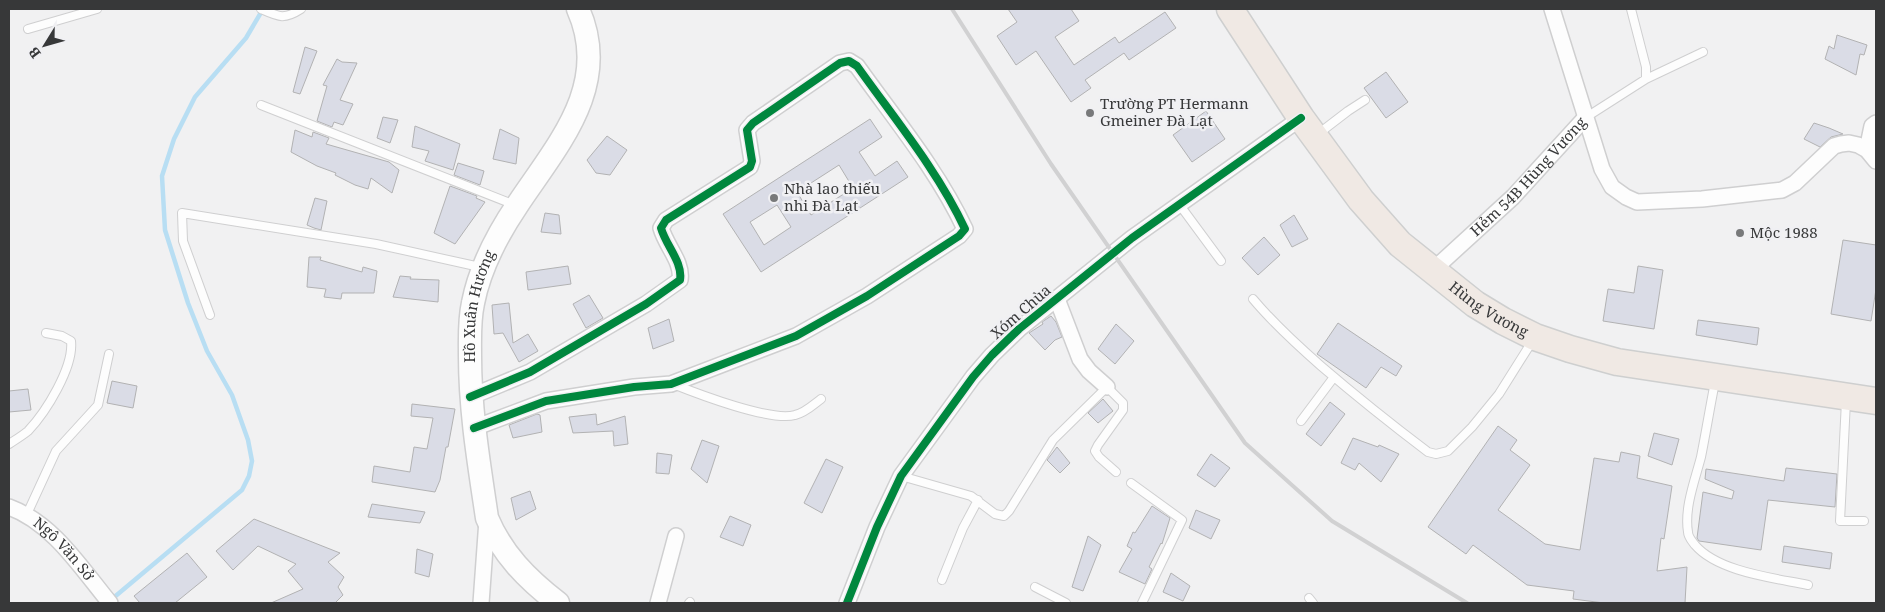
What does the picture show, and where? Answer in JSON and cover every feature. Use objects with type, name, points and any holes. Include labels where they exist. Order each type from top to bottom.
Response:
[{"type":"highway","name":"Hùng Vương","points":[[1230,9],[1308,128],[1361,200],[1400,244],[1432,272],[1475,304],[1503,321],[1535,337],[1617,362],[1876,401]]},
{"type":"main road","name":"Hồ Xuân Hương","points":[[558,603],[526,577],[509,557],[495,536],[487,518],[470,396],[470,330],[472,305],[482,268],[516,206],[551,156],[573,119],[587,84],[589,56],[586,33],[578,9]]},
{"type":"street","points":[[1552,9],[1602,169],[1612,187],[1626,197],[1637,202],[1702,199],[1782,190],[1795,184],[1834,146],[1849,143],[1858,145],[1872,155]]},
{"type":"street","points":[[470,396],[530,372],[646,304],[670,289],[680,280],[682,270],[664,238],[661,228],[666,220],[750,167],[752,160],[747,130],[752,123],[840,62],[849,61],[857,66],[928,167],[965,229],[959,236],[867,296],[796,336],[671,384],[634,387],[546,401],[474,428]]},
{"type":"street","name":"Hẻm 54B Hùng Vương","points":[[1432,272],[1480,230],[1513,197],[1585,118]]},
{"type":"street","points":[[1872,155],[1875,121]]},
{"type":"street","name":"Xóm Chùa","points":[[848,603],[877,528],[901,476],[992,354],[1019,329],[1126,243],[1179,204],[1308,128]]},
{"type":"street","points":[[1057,299],[1080,359],[1089,371],[1107,387]]},
{"type":"street","name":"Ngô Văn Sở","points":[[9,507],[27,514],[42,524],[110,603]]},
{"type":"street","points":[[481,603],[487,518]]},
{"type":"street","points":[[658,603],[676,536]]},
{"type":"lane","points":[[28,29],[97,9]]},
{"type":"lane","points":[[261,9],[276,15],[289,16],[301,9]]},
{"type":"lane","points":[[1631,9],[1646,66],[1646,79]]},
{"type":"lane","name":"Hẻm 54B Hùng Vương","points":[[1585,118],[1646,79],[1703,52]]},
{"type":"lane","points":[[1308,128],[1348,111],[1365,100]]},
{"type":"lane","points":[[261,105],[516,206]]},
{"type":"lane","points":[[1179,204],[1221,261]]},
{"type":"lane","points":[[210,315],[183,241],[182,213],[384,246],[482,268]]},
{"type":"lane","points":[[1253,299],[1284,333],[1382,418],[1428,452],[1436,454],[1448,451],[1487,410],[1535,337]]},
{"type":"lane","points":[[9,444],[26,432],[41,415],[67,366],[72,351],[71,341],[62,336],[46,333]]},
{"type":"lane","points":[[27,514],[56,451],[98,405],[109,354]]},
{"type":"lane","points":[[1301,421],[1334,377]]},
{"type":"lane","points":[[1716,378],[1689,508],[1689,537],[1697,547],[1726,565],[1754,574],[1808,585]]},
{"type":"lane","points":[[671,384],[749,410],[780,416],[793,416],[802,413],[821,399]]},
{"type":"lane","points":[[901,476],[957,491],[978,500],[995,514],[1004,516],[1053,440],[1107,387],[1123,403],[1123,410],[1098,445],[1096,451],[1116,472]]},
{"type":"lane","points":[[1846,397],[1840,521],[1864,521]]},
{"type":"lane","points":[[1131,483],[1182,520],[1142,603]]},
{"type":"lane","points":[[942,580],[963,528],[978,500]]},
{"type":"lane","points":[[1035,587],[1066,603]]},
{"type":"building","points":[[1008,9],[1071,9],[1079,21],[1055,37],[1074,65],[1115,37],[1119,43],[1165,12],[1176,28],[1129,60],[1124,53],[1085,80],[1091,88],[1071,102],[1036,51],[1016,65],[997,36],[1017,22]]},
{"type":"building","points":[[1837,35],[1867,45],[1864,55],[1860,54],[1856,75],[1825,59],[1829,46],[1834,49]]},
{"type":"building","points":[[305,47],[317,51],[300,94],[293,92]]},
{"type":"building","points":[[337,59],[342,62],[357,63],[340,100],[353,104],[343,125],[334,122],[332,127],[317,121],[327,86],[323,85]]},
{"type":"building","points":[[1386,72],[1408,102],[1386,118],[1364,88]]},
{"type":"building","points":[[1206,111],[1225,139],[1192,162],[1173,135]]},
{"type":"building","points":[[383,117],[398,120],[390,143],[377,138]]},
{"type":"building","name":"Nhà lao thiếu nhi Đà Lạt","points":[[870,119],[882,137],[859,152],[875,176],[897,161],[908,177],[761,272],[723,214]],"holes":[[[839,165],[853,188],[811,215],[797,192]],[[777,205],[791,227],[764,245],[750,222]]]},
{"type":"building","points":[[1814,123],[1843,134],[1831,137],[1820,147],[1804,139]]},
{"type":"building","points":[[415,126],[460,144],[453,170],[425,161],[429,151],[412,147]]},
{"type":"building","points":[[500,129],[519,138],[516,164],[493,159]]},
{"type":"building","points":[[295,130],[312,137],[313,132],[329,138],[326,144],[389,162],[399,170],[392,193],[371,178],[368,189],[355,185],[335,175],[336,173],[317,166],[291,152]]},
{"type":"building","points":[[607,136],[627,150],[610,175],[596,173],[587,160]]},
{"type":"building","points":[[458,163],[484,171],[480,185],[454,175]]},
{"type":"building","points":[[450,186],[477,196],[476,198],[485,202],[455,244],[434,233]]},
{"type":"building","points":[[315,198],[327,201],[321,230],[307,225]]},
{"type":"building","points":[[545,213],[559,215],[561,234],[541,232]]},
{"type":"building","points":[[1294,215],[1308,239],[1292,247],[1280,225]]},
{"type":"building","points":[[1264,237],[1280,255],[1258,275],[1242,258]]},
{"type":"building","points":[[1843,240],[1876,245],[1876,289],[1871,321],[1831,314]]},
{"type":"building","points":[[309,257],[321,257],[320,260],[362,272],[363,267],[377,271],[374,293],[342,293],[341,299],[324,297],[326,289],[307,287]]},
{"type":"building","points":[[568,266],[571,284],[528,290],[526,272]]},
{"type":"building","points":[[1638,266],[1663,270],[1654,329],[1603,321],[1608,289],[1634,293]]},
{"type":"building","points":[[400,276],[411,277],[410,279],[439,280],[438,302],[393,297]]},
{"type":"building","points":[[589,295],[603,318],[586,328],[573,304]]},
{"type":"building","points":[[509,303],[513,343],[528,334],[538,351],[519,362],[503,333],[494,334],[492,305]]},
{"type":"building","points":[[1051,316],[1056,322],[1062,337],[1055,340],[1045,350],[1029,333]]},
{"type":"building","points":[[669,319],[674,341],[653,349],[648,328]]},
{"type":"building","points":[[1698,320],[1759,328],[1757,345],[1696,335]]},
{"type":"building","points":[[1338,323],[1402,366],[1396,376],[1381,367],[1366,388],[1317,354]]},
{"type":"building","points":[[1116,324],[1134,341],[1115,364],[1098,349]]},
{"type":"building","points":[[112,381],[137,386],[133,408],[107,403]]},
{"type":"building","points":[[28,389],[31,410],[9,412],[9,391]]},
{"type":"building","points":[[1103,399],[1113,411],[1098,423],[1088,413]]},
{"type":"building","points":[[1330,402],[1345,414],[1321,446],[1306,434]]},
{"type":"building","points":[[412,404],[455,409],[448,447],[446,447],[440,480],[435,492],[372,482],[374,466],[410,472],[414,447],[427,449],[433,418],[411,416]]},
{"type":"building","points":[[537,414],[540,415],[542,432],[513,438],[509,425]]},
{"type":"building","points":[[596,414],[597,425],[625,416],[628,444],[614,446],[613,431],[573,433],[569,417]]},
{"type":"building","points":[[1498,426],[1517,440],[1510,450],[1530,465],[1498,510],[1545,544],[1580,550],[1594,458],[1619,462],[1621,452],[1640,456],[1637,478],[1672,486],[1664,539],[1661,538],[1657,571],[1687,567],[1685,603],[1604,603],[1573,599],[1574,591],[1527,585],[1473,545],[1466,554],[1428,527]]},
{"type":"building","points":[[1654,433],[1679,439],[1672,465],[1648,456]]},
{"type":"building","points":[[1353,438],[1378,447],[1379,445],[1399,454],[1381,482],[1359,463],[1355,470],[1341,463]]},
{"type":"building","points":[[702,440],[719,446],[707,483],[691,469]]},
{"type":"building","points":[[1057,447],[1070,463],[1060,473],[1047,460]]},
{"type":"building","points":[[657,453],[672,455],[669,474],[656,473]]},
{"type":"building","points":[[1211,454],[1230,468],[1215,487],[1197,475]]},
{"type":"building","points":[[826,459],[843,467],[822,513],[804,503]]},
{"type":"building","points":[[1786,468],[1837,474],[1835,507],[1768,500],[1761,550],[1699,541],[1697,538],[1703,492],[1732,499],[1734,491],[1705,479],[1706,469],[1784,481]]},
{"type":"building","points":[[530,491],[536,509],[516,520],[511,498]]},
{"type":"building","points":[[372,504],[425,512],[420,523],[368,517]]},
{"type":"building","points":[[1152,506],[1170,518],[1162,544],[1149,567],[1152,569],[1145,584],[1119,572],[1132,549],[1127,546],[1133,532],[1135,533]]},
{"type":"building","points":[[1196,510],[1220,520],[1211,539],[1189,528]]},
{"type":"building","points":[[730,516],[751,525],[743,546],[720,537]]},
{"type":"building","points":[[254,519],[340,553],[328,562],[344,577],[338,587],[343,595],[335,603],[271,603],[303,589],[288,571],[296,564],[258,546],[233,570],[216,551]]},
{"type":"building","points":[[1088,536],[1101,545],[1083,591],[1072,587]]},
{"type":"building","points":[[1784,546],[1832,553],[1830,569],[1782,562]]},
{"type":"building","points":[[417,549],[433,554],[429,577],[415,573]]},
{"type":"building","points":[[187,553],[207,577],[175,603],[140,603],[134,596]]},
{"type":"building","points":[[1171,573],[1190,586],[1183,601],[1163,592]]},
{"type":"waterway","points":[[112,599],[242,490],[249,476],[252,461],[248,440],[232,395],[207,351],[188,303],[165,230],[162,176],[174,139],[195,97],[246,38],[263,9]]},
{"type":"railway","points":[[952,9],[1051,164],[1245,443],[1332,521],[1467,603]]},
{"type":"cycle path","points":[[470,397],[530,372],[646,304],[680,280],[677,260],[661,228],[666,220],[750,167],[752,161],[747,130],[753,123],[840,63],[849,61],[857,66],[929,166],[965,229],[959,236],[867,296],[796,336],[671,384],[634,387],[546,401],[474,428]]},
{"type":"cycle path","points":[[847,603],[877,527],[901,476],[973,377],[992,355],[1019,329],[1132,238],[1301,118]]},
{"type":"place","name":"Trường PT Hermann Gmeiner Đà Lạt","points":[[1090,113]]},
{"type":"place","name":"Nhà lao thiếu nhi Đà Lạt","points":[[774,198]]},
{"type":"place","name":"Mộc 1988","points":[[1740,233]]}]
